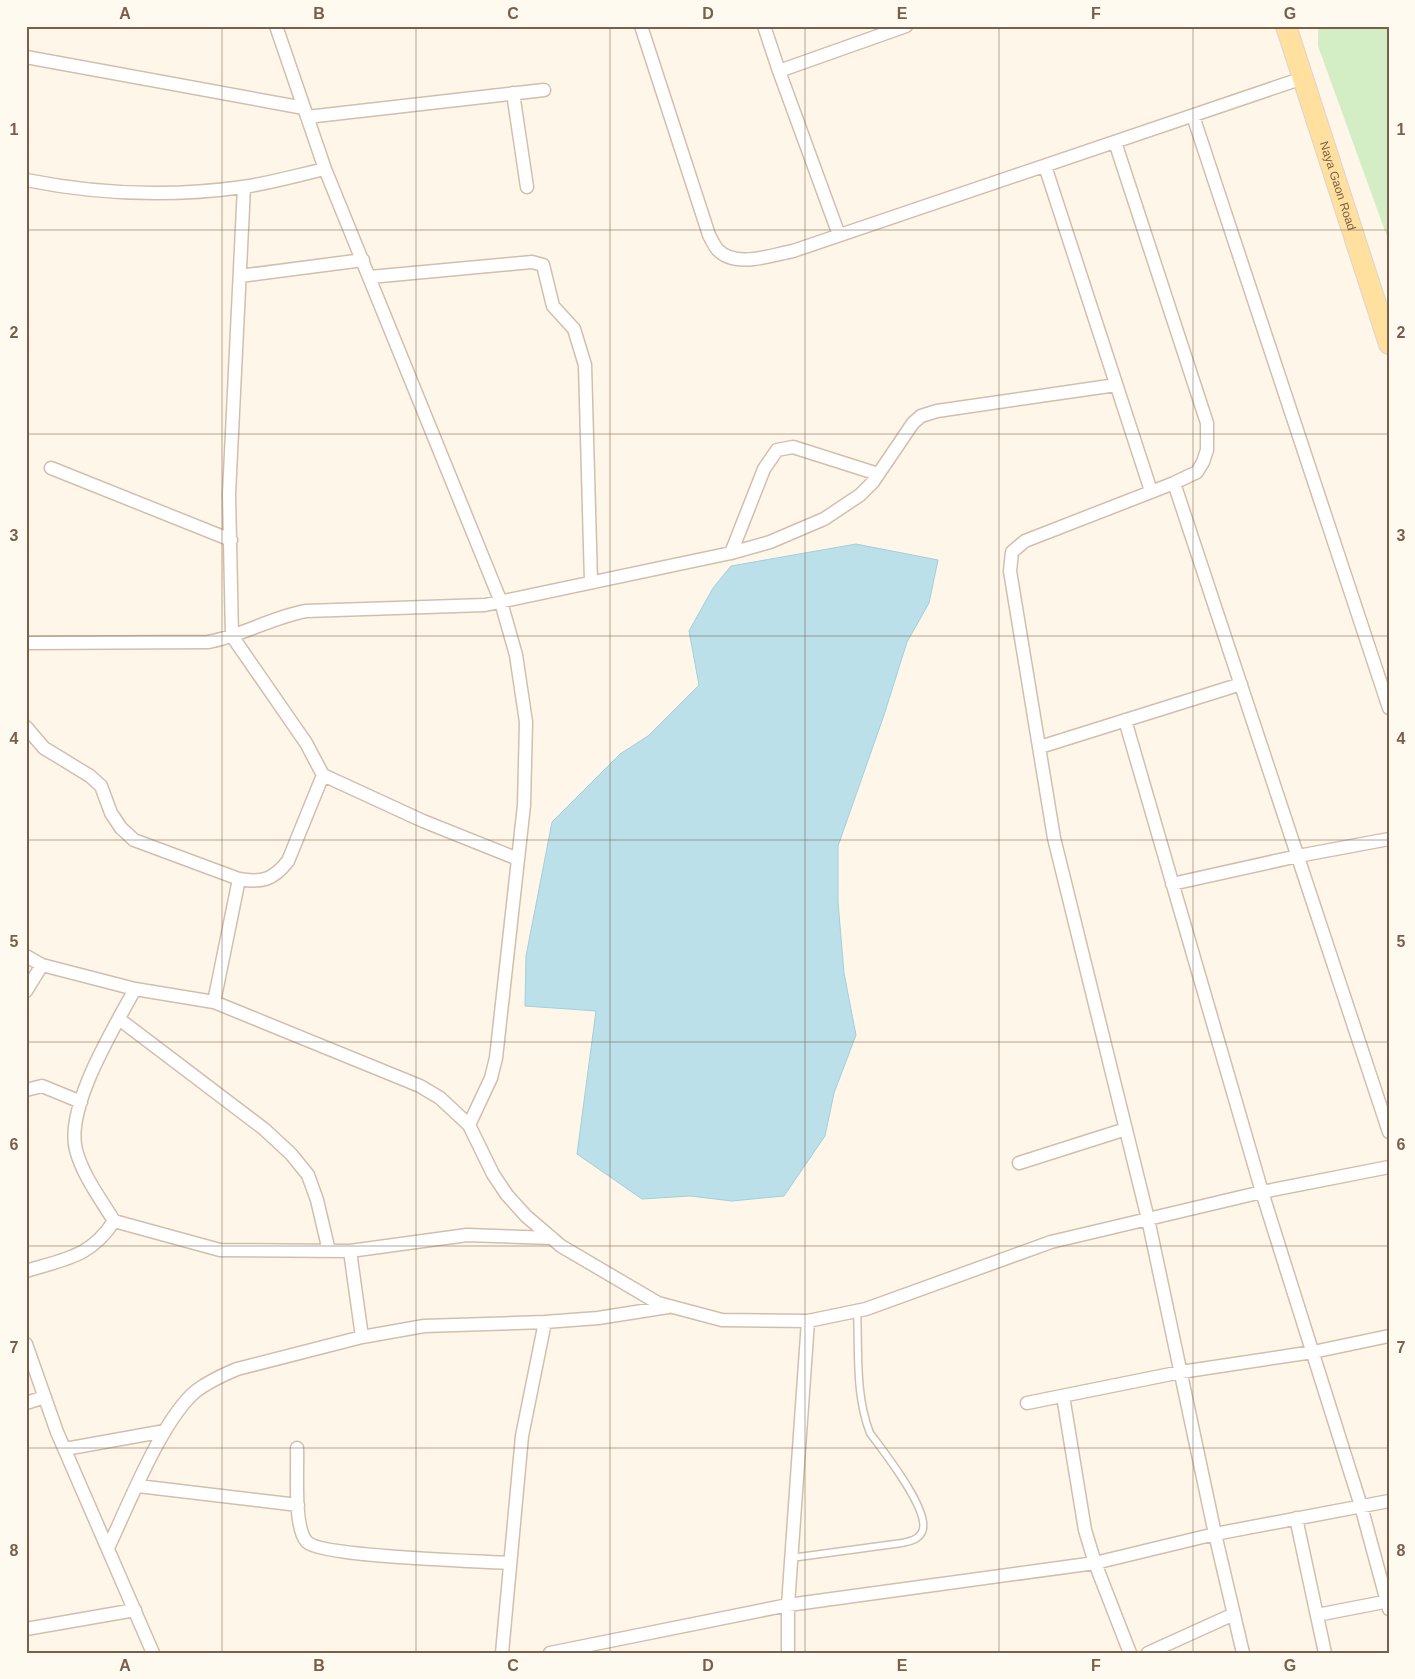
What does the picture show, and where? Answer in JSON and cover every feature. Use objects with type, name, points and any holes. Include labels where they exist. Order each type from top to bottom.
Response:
[{"type":"main road","name":"Naya Gaon Road","points":[[1286,26],[1389,344]]},
{"type":"street","points":[[276,26],[325,169],[501,602],[516,655],[526,722],[524,804],[496,1058],[491,1078],[469,1125]]},
{"type":"street","points":[[641,26],[704,224],[718,250],[732,257],[751,260],[793,251],[1303,78]]},
{"type":"street","points":[[764,26],[839,235]]},
{"type":"street","points":[[779,71],[906,26]]},
{"type":"street","points":[[26,56],[306,113],[544,90]]},
{"type":"street","points":[[513,93],[528,186]]},
{"type":"street","points":[[1193,116],[1389,708]]},
{"type":"street","points":[[1115,142],[1207,423],[1207,450],[1197,472],[1174,483],[1025,540],[1012,552],[1010,570],[1054,838],[1148,1219],[1215,1534],[1243,1653]]},
{"type":"street","points":[[1045,166],[1151,491]]},
{"type":"street","points":[[26,180],[125,192],[193,192],[244,187],[325,169]]},
{"type":"street","points":[[244,187],[229,494],[232,636],[306,743],[323,775],[415,818],[518,860]]},
{"type":"street","points":[[240,276],[363,260]]},
{"type":"street","points":[[370,277],[532,262],[543,265],[553,306],[574,329],[585,364],[591,582]]},
{"type":"street","points":[[26,643],[208,642],[232,636],[283,616],[306,611],[485,605],[731,553],[770,542],[824,519],[860,495],[878,474],[908,430],[921,416],[936,411],[1116,385]]},
{"type":"street","points":[[731,553],[764,469],[777,450],[793,447],[878,474]]},
{"type":"street","points":[[51,468],[231,540]]},
{"type":"street","points":[[1174,483],[1389,1132]]},
{"type":"street","points":[[1040,747],[1241,684]]},
{"type":"street","points":[[1124,720],[1262,1192],[1362,1506],[1388,1604],[1317,1615]]},
{"type":"street","points":[[26,727],[44,748],[90,776],[102,786],[111,813],[121,828],[134,840],[238,879],[255,882],[278,873],[288,861],[323,775]]},
{"type":"street","points":[[1172,884],[1298,856],[1389,839]]},
{"type":"street","points":[[214,1002],[238,879]]},
{"type":"street","points":[[26,956],[42,965],[135,989],[214,1002],[420,1086],[440,1098],[469,1125],[493,1174],[507,1195],[526,1216],[561,1246],[658,1303],[722,1320],[808,1321],[857,1311],[1051,1242],[1262,1192],[1389,1167]]},
{"type":"street","points":[[26,991],[42,965]]},
{"type":"street","points":[[135,989],[80,1102],[75,1123],[76,1148],[82,1168],[114,1221],[220,1250],[350,1251],[467,1235],[552,1238]]},
{"type":"street","points":[[119,1019],[264,1129],[291,1154],[308,1175],[318,1200],[329,1251]]},
{"type":"street","points":[[26,1090],[35,1086],[42,1086],[80,1102]]},
{"type":"street","points":[[1019,1162],[1126,1129]]},
{"type":"street","points":[[26,1271],[86,1251],[99,1242],[114,1221]]},
{"type":"street","points":[[350,1251],[362,1337]]},
{"type":"street","points":[[108,1548],[165,1431],[184,1403],[196,1391],[222,1375],[237,1369],[362,1337],[424,1326],[545,1322],[598,1318],[670,1306]]},
{"type":"street","points":[[788,1653],[788,1605],[808,1321]]},
{"type":"street","points":[[502,1653],[522,1436],[545,1322]]},
{"type":"street","points":[[1026,1403],[1181,1372],[1313,1352],[1389,1336]]},
{"type":"street","points":[[26,1344],[65,1449],[153,1653]]},
{"type":"street","points":[[1062,1396],[1084,1530],[1130,1653]]},
{"type":"street","points":[[26,1403],[45,1397]]},
{"type":"street","points":[[65,1449],[165,1431]]},
{"type":"street","points":[[297,1448],[298,1504],[302,1534],[306,1542],[321,1548],[346,1553],[510,1563]]},
{"type":"street","points":[[138,1486],[298,1504]]},
{"type":"street","points":[[550,1653],[788,1605],[1095,1563],[1215,1534],[1389,1501]]},
{"type":"street","points":[[1296,1518],[1325,1653]]},
{"type":"street","points":[[26,1629],[135,1610]]},
{"type":"street","points":[[1148,1653],[1234,1614]]},
{"type":"lane","points":[[791,1558],[902,1543],[914,1540],[922,1534],[924,1526],[921,1509],[870,1433],[866,1421],[860,1388],[857,1311]]},
{"type":"green space","points":[[1318,26],[1389,27],[1389,242],[1318,46]]},
{"type":"water","points":[[856,544],[938,560],[929,603],[907,642],[884,715],[838,846],[838,902],[844,973],[856,1035],[834,1093],[825,1136],[784,1196],[732,1201],[690,1196],[642,1199],[577,1154],[596,1011],[525,1006],[526,956],[552,822],[620,754],[648,736],[699,685],[689,631],[713,588],[731,566]]}]
